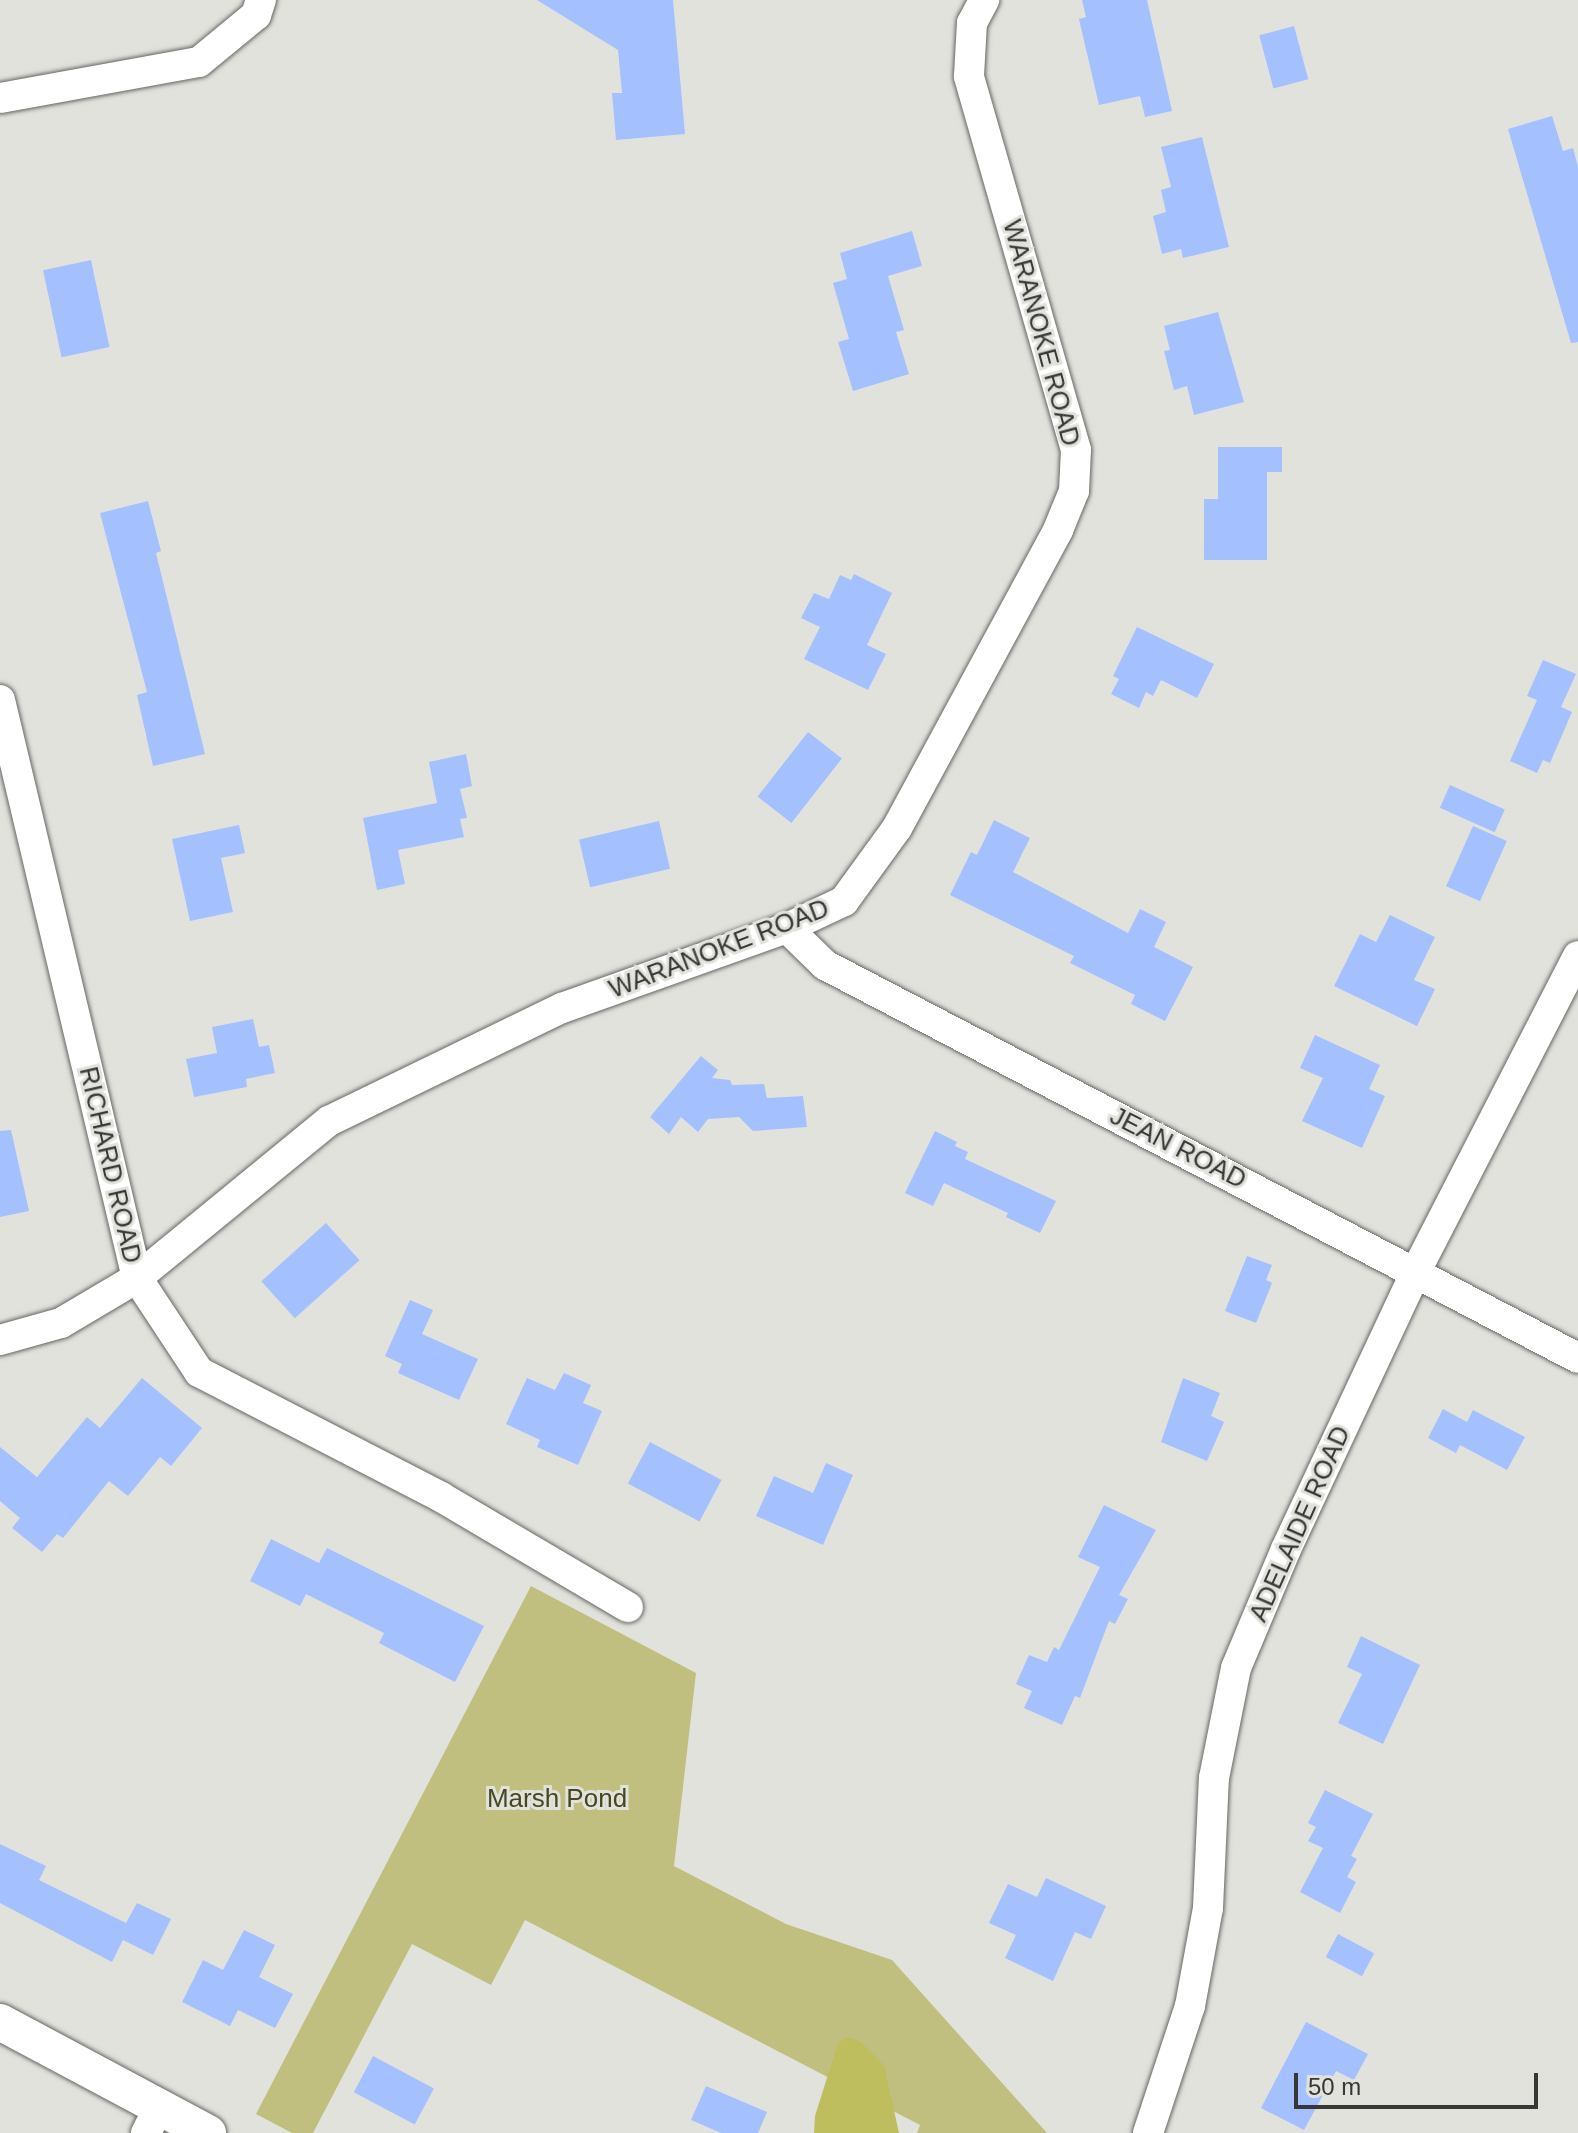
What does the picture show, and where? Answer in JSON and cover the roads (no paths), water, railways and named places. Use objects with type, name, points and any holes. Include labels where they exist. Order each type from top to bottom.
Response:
[{"type":"street","points":[[0,98],[199,62],[256,15],[261,0]]},
{"type":"street","name":"WARANOKE ROAD","points":[[0,1340],[61,1323],[137,1278],[329,1121],[562,1008],[787,928],[844,901],[897,828],[1058,530],[1074,491],[1076,450],[969,76],[972,23],[984,0]]},
{"type":"street","name":"RICHARD ROAD","points":[[0,700],[4,738],[137,1278],[199,1372],[441,1497],[628,1607]]},
{"type":"street","name":"JEAN ROAD","points":[[787,928],[825,965],[1578,1358]]},
{"type":"street","name":"ADELAIDE ROAD","points":[[1148,2133],[1190,2006],[1198,1964],[1208,1908],[1214,1778],[1236,1668],[1286,1549],[1416,1271],[1578,956]]},
{"type":"street","points":[[0,2022],[152,2120],[208,2133]]},
{"type":"park label","name":"Marsh Pond","points":[[557,1799]]}]
